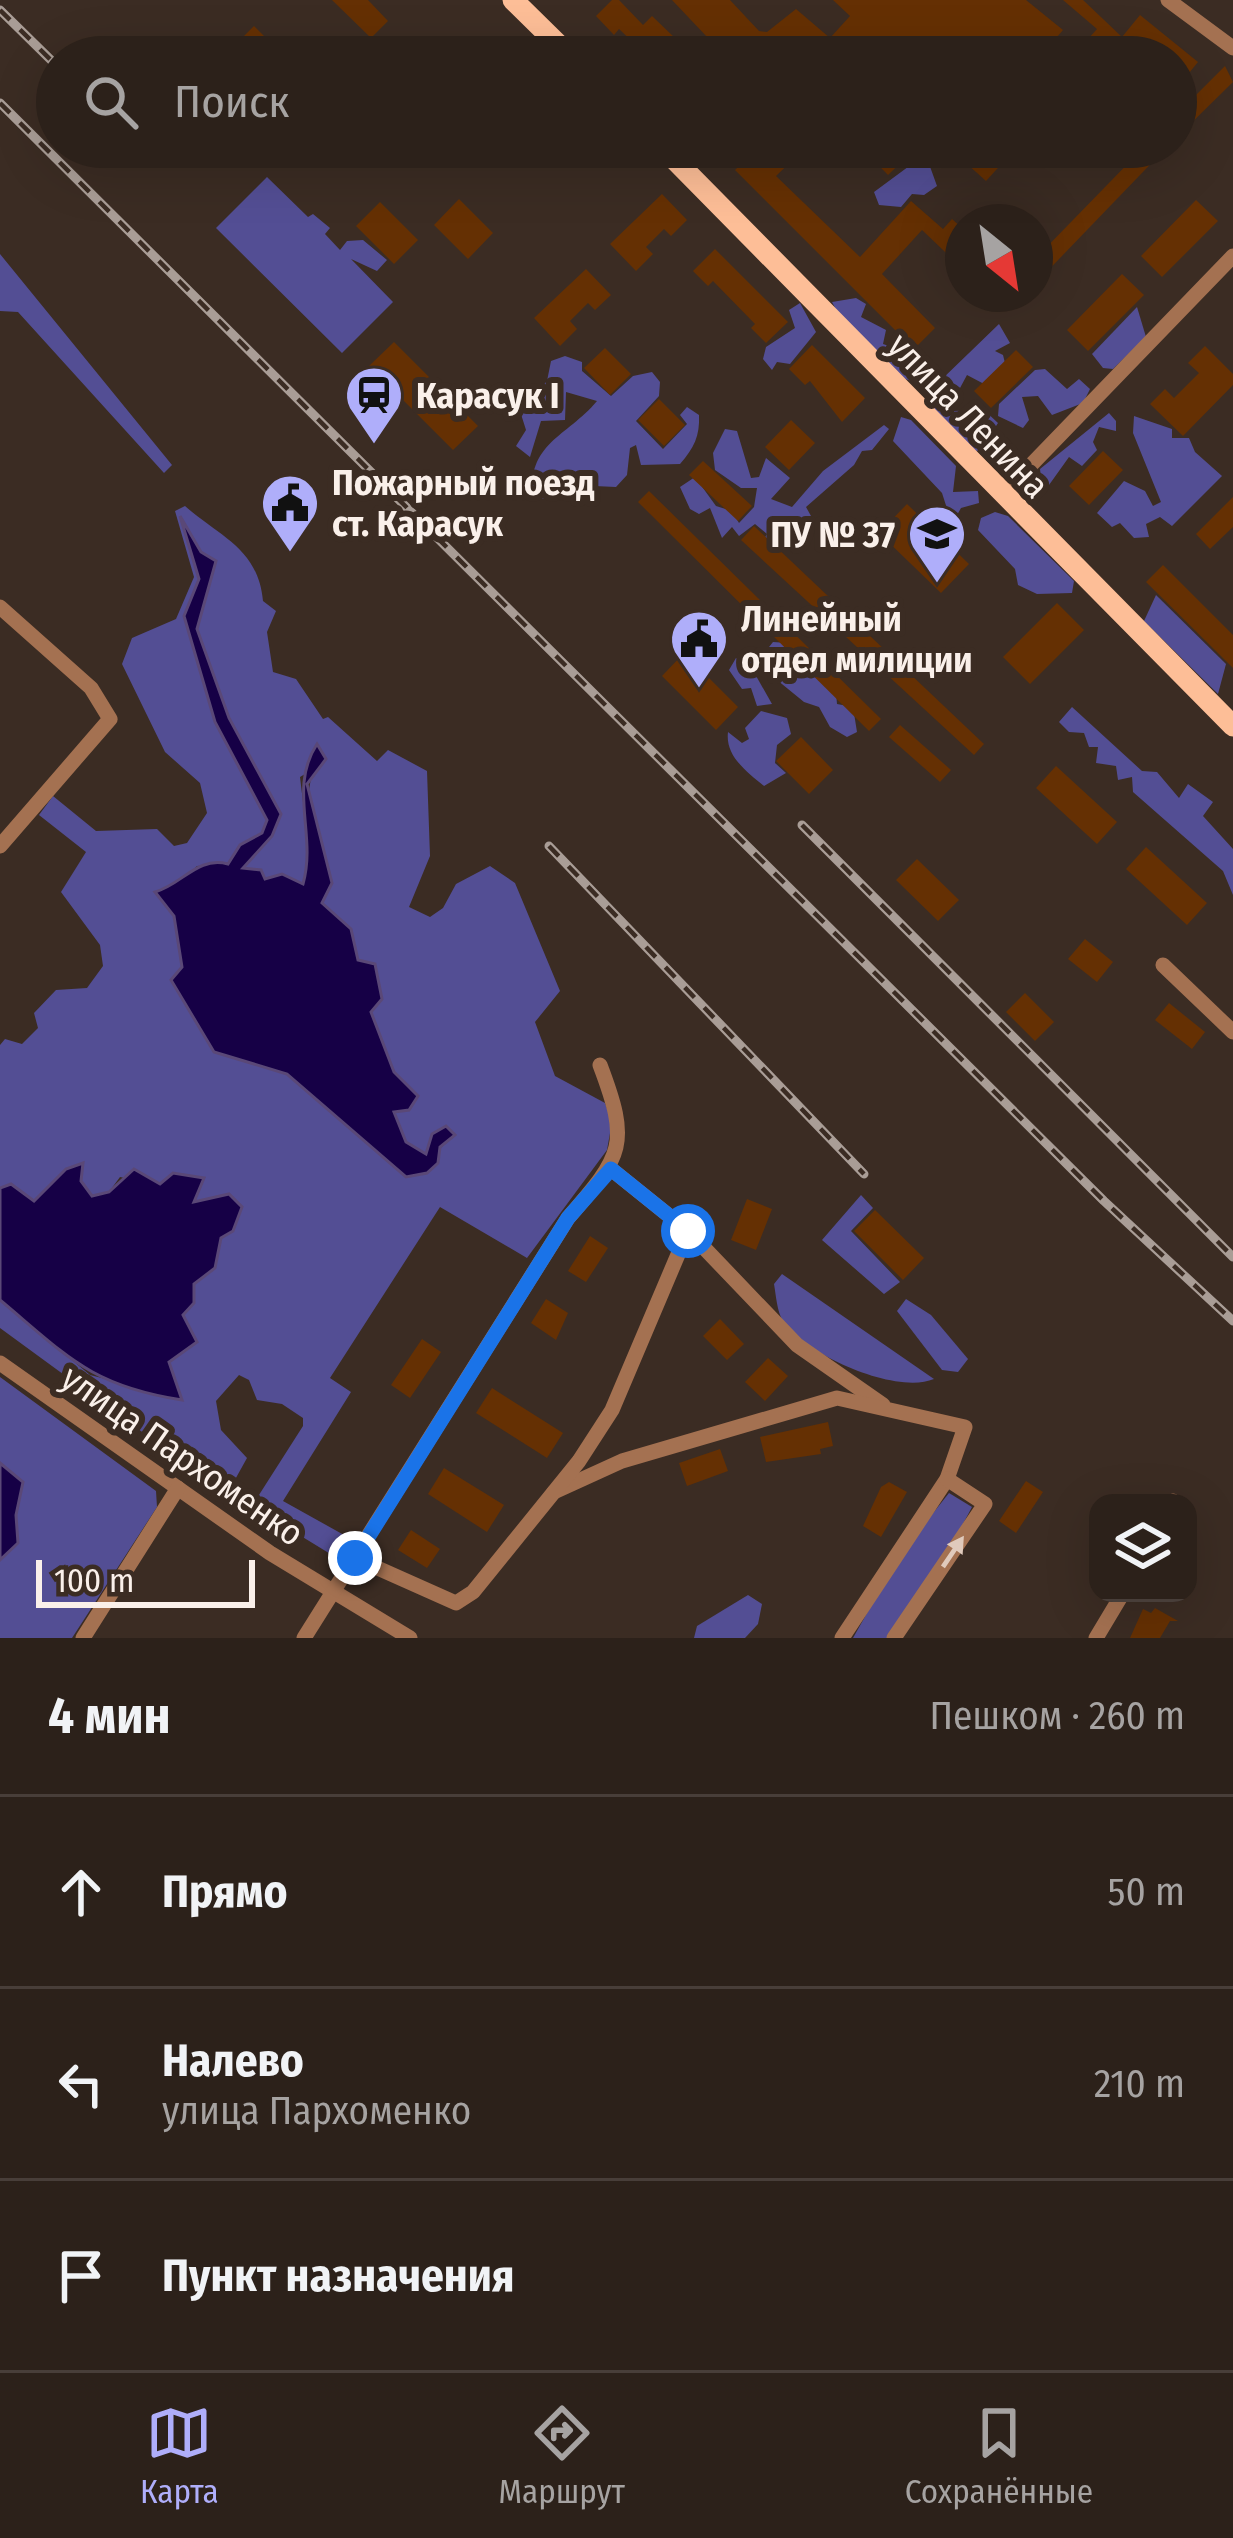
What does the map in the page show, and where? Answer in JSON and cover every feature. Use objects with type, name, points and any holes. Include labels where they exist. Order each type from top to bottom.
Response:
[{"type":"main road","points":[[513,0],[550,36]]},
{"type":"main road","name":"улица Ленина","points":[[682,168],[1233,726]]},
{"type":"street","points":[[1168,0],[1233,48]]},
{"type":"street","points":[[1001,496],[1233,256]]},
{"type":"street","points":[[0,607],[91,688],[110,718],[0,846]]},
{"type":"street","points":[[1163,965],[1233,1032]]},
{"type":"street","points":[[304,1638],[568,1218],[611,1169],[621,1120],[600,1065]]},
{"type":"street","points":[[611,1169],[688,1231],[797,1345],[891,1410]]},
{"type":"street","points":[[355,1558],[456,1603],[473,1592],[612,1411],[688,1231]]},
{"type":"street","name":"улица Пархоменко","points":[[0,1363],[333,1594],[410,1638]]},
{"type":"street","points":[[554,1492],[622,1461],[837,1398],[964,1426],[947,1479],[842,1638]]},
{"type":"street","points":[[895,1638],[985,1504],[947,1479]]},
{"type":"street","points":[[83,1638],[178,1488]]},
{"type":"street","points":[[1096,1638],[1118,1602]]},
{"type":"shaded area","points":[[907,168],[931,168],[937,186],[924,195],[912,194],[901,207],[879,205],[874,192]]},
{"type":"shaded area","points":[[267,177],[308,217],[313,214],[330,228],[325,234],[340,250],[347,241],[363,240],[387,260],[377,271],[351,259],[393,302],[342,353],[216,228]]},
{"type":"shaded area","points":[[0,254],[172,465],[164,473],[18,312],[0,311]]},
{"type":"shaded area","points":[[856,298],[866,304],[861,317],[886,330],[883,344],[904,351],[904,364],[919,383],[894,372],[847,327],[832,302]]},
{"type":"shaded area","points":[[800,303],[816,332],[790,364],[777,362],[772,370],[763,359],[766,347],[795,328],[789,310]]},
{"type":"shaded area","points":[[1137,307],[1146,337],[1113,369],[1103,368],[1092,354]]},
{"type":"shaded area","points":[[999,324],[1010,343],[995,351],[1003,355],[1006,367],[986,385],[967,375],[960,388],[939,382]]},
{"type":"shaded area","points":[[565,356],[582,362],[582,371],[611,396],[633,376],[652,372],[660,382],[659,396],[636,421],[663,449],[687,424],[680,415],[687,407],[699,415],[695,441],[680,464],[641,465],[636,445],[630,448],[627,475],[616,487],[551,484],[548,498],[533,499],[533,480],[542,453],[597,401],[566,392],[565,420],[541,421],[530,457],[516,446],[526,430],[520,411],[547,381],[551,361]]},
{"type":"shaded area","points":[[1045,369],[1067,389],[1079,379],[1090,389],[1083,403],[1052,415],[1038,396],[1022,397],[1029,420],[1023,428],[998,416],[999,404],[1035,370]]},
{"type":"shaded area","points":[[931,389],[953,411],[984,410],[998,423],[994,429],[1004,441],[982,452],[973,450],[928,402]]},
{"type":"shaded area","points":[[1109,413],[1116,421],[1116,431],[1099,427],[1093,442],[1097,450],[1082,466],[1069,457],[1049,485],[1042,486],[1040,469]]},
{"type":"shaded area","points":[[1134,416],[1172,429],[1172,438],[1189,438],[1195,452],[1222,476],[1172,526],[1160,517],[1146,524],[1149,537],[1134,538],[1120,523],[1112,527],[1097,513],[1124,481],[1145,491],[1153,506],[1161,502],[1133,433]]},
{"type":"shaded area","points":[[901,417],[911,420],[956,466],[953,492],[978,491],[979,503],[961,508],[952,524],[942,493],[893,441]]},
{"type":"shaded area","points":[[884,425],[889,429],[872,450],[862,451],[854,465],[806,507],[811,516],[806,524],[799,520],[782,548],[771,549],[763,541],[767,534],[755,524],[739,536],[732,527],[722,538],[710,508],[699,514],[690,509],[680,487],[695,477],[716,506],[732,511],[739,523],[754,507],[757,488],[741,488],[715,470],[713,453],[725,429],[737,431],[751,478],[759,477],[766,458],[790,478],[771,499],[792,507],[823,471]]},
{"type":"shaded area","points":[[185,506],[235,545],[254,568],[263,601],[276,611],[267,632],[273,672],[296,679],[323,719],[328,717],[377,761],[388,750],[427,771],[430,856],[409,907],[430,917],[443,908],[456,884],[490,866],[515,883],[560,991],[535,1022],[555,1076],[605,1103],[612,1122],[607,1150],[527,1258],[440,1207],[330,1378],[351,1392],[283,1501],[344,1535],[332,1555],[252,1506],[303,1426],[303,1418],[282,1404],[257,1400],[249,1380],[239,1375],[216,1401],[221,1430],[247,1458],[227,1494],[0,1328],[0,1300],[90,1375],[181,1398],[169,1362],[194,1284],[215,1268],[221,1238],[193,1203],[203,1179],[160,1185],[120,1177],[109,1192],[92,1197],[81,1181],[83,1164],[66,1169],[34,1201],[11,1184],[0,1188],[0,1045],[5,1039],[22,1044],[38,1028],[34,1013],[56,990],[87,988],[103,966],[100,945],[61,892],[86,852],[39,815],[53,796],[96,831],[157,829],[174,846],[187,843],[207,813],[200,783],[165,752],[122,664],[132,638],[176,619],[194,577],[175,511]],"holes":[[[183,522],[201,552],[215,562],[197,629],[229,718],[281,813],[272,836],[242,868],[265,879],[282,874],[302,885],[310,860],[300,777],[315,768],[310,810],[332,883],[322,903],[351,929],[358,960],[375,964],[382,999],[371,1012],[394,1072],[418,1096],[393,1110],[406,1142],[427,1154],[455,1136],[406,1176],[287,1074],[214,1052],[171,981],[182,967],[174,916],[155,892],[177,886],[197,866],[228,864],[240,845],[262,833],[267,820],[215,722],[184,616],[200,579]]]},
{"type":"shaded area","points":[[995,512],[1008,516],[1074,581],[1072,593],[1037,594],[1018,585],[1015,569],[978,530],[981,518]]},
{"type":"shaded area","points":[[180,516],[201,552],[216,561],[197,629],[229,718],[281,814],[272,836],[243,868],[261,870],[265,879],[282,874],[303,884],[305,778],[317,744],[326,759],[307,784],[332,883],[322,903],[351,929],[358,960],[375,964],[382,999],[371,1012],[394,1072],[418,1096],[409,1110],[394,1112],[406,1142],[426,1154],[432,1134],[446,1126],[455,1135],[440,1147],[438,1163],[427,1173],[406,1177],[287,1074],[214,1052],[171,980],[182,967],[174,916],[155,892],[199,867],[228,864],[240,845],[262,833],[267,820],[215,722],[184,616],[199,579]]},
{"type":"shaded area","points":[[1156,595],[1226,664],[1218,694],[1144,621]]},
{"type":"shaded area","points":[[773,642],[788,643],[836,693],[837,704],[853,707],[857,732],[847,737],[830,727],[819,707],[804,702],[761,667],[755,674],[772,704],[757,706],[751,688],[742,689],[729,670],[736,658],[745,662],[757,648],[765,652]]},
{"type":"shaded area","points":[[1072,707],[1142,771],[1157,772],[1179,798],[1188,784],[1213,802],[1203,816],[1233,849],[1233,895],[1223,871],[1133,792],[1132,777],[1118,780],[1116,766],[1096,763],[1098,747],[1089,747],[1084,733],[1069,732],[1059,722]]},
{"type":"shaded area","points":[[761,711],[787,718],[791,734],[777,745],[775,763],[786,773],[764,786],[738,763],[728,741],[728,732],[742,743],[749,739],[745,728]]},
{"type":"shaded area","points":[[83,1163],[81,1181],[92,1196],[109,1192],[134,1169],[160,1184],[173,1173],[204,1178],[194,1202],[229,1194],[242,1207],[233,1231],[221,1238],[215,1268],[194,1284],[194,1303],[183,1315],[197,1342],[169,1362],[182,1400],[102,1377],[63,1353],[0,1300],[0,1188],[11,1184],[34,1201],[66,1169]]},
{"type":"shaded area","points":[[861,1195],[873,1208],[851,1231],[900,1282],[884,1294],[822,1240]]},
{"type":"shaded area","points":[[782,1274],[934,1379],[875,1377],[811,1347],[781,1317],[774,1284]]},
{"type":"shaded area","points":[[906,1299],[931,1315],[968,1359],[958,1372],[942,1370],[897,1311]]},
{"type":"shaded area","points":[[0,1377],[156,1491],[157,1507],[72,1638],[0,1638],[0,1560],[18,1543],[16,1515],[23,1482],[0,1463]]},
{"type":"shaded area","points":[[0,1463],[23,1482],[16,1515],[18,1543],[0,1560]]},
{"type":"shaded area","points":[[949,1493],[972,1507],[902,1638],[853,1638],[899,1556]]},
{"type":"shaded area","points":[[748,1595],[762,1604],[758,1624],[745,1638],[694,1638],[697,1626]]},
{"type":"building","points":[[332,0],[368,0],[388,21],[369,36]]},
{"type":"building","points":[[612,0],[619,0],[643,25],[652,16],[673,36],[626,36],[619,29],[614,35],[596,16]]},
{"type":"building","points":[[672,0],[730,0],[759,31],[767,32],[796,9],[828,36],[706,36]]},
{"type":"building","points":[[833,0],[1026,0],[1063,30],[1058,36],[832,36],[850,16]]},
{"type":"building","points":[[1063,0],[1083,0],[1121,36],[1091,36],[1097,29]]},
{"type":"building","points":[[1140,15],[1166,36],[1123,36]]},
{"type":"building","points":[[254,26],[264,36],[244,36]]},
{"type":"building","points":[[1225,66],[1233,82],[1197,117],[1197,94]]},
{"type":"building","points":[[784,168],[776,176],[860,257],[911,201],[945,227],[945,252],[922,230],[882,274],[935,328],[914,349],[735,170]]},
{"type":"building","points":[[972,168],[998,168],[986,181]]},
{"type":"building","points":[[1124,168],[1147,168],[1053,265],[1053,241]]},
{"type":"building","points":[[662,194],[687,220],[671,236],[664,229],[646,247],[653,254],[636,271],[610,244]]},
{"type":"building","points":[[459,199],[493,233],[468,259],[434,225]]},
{"type":"building","points":[[1196,200],[1218,221],[1162,277],[1141,256]]},
{"type":"building","points":[[380,202],[418,240],[394,264],[356,226]]},
{"type":"building","points":[[715,249],[788,322],[766,343],[751,328],[755,324],[713,281],[708,286],[693,271]]},
{"type":"building","points":[[586,269],[611,295],[595,310],[588,303],[570,321],[577,329],[560,346],[534,318]]},
{"type":"building","points":[[1122,274],[1144,295],[1088,351],[1067,330]]},
{"type":"building","points":[[394,342],[478,426],[453,450],[369,366]]},
{"type":"building","points":[[812,345],[865,398],[842,422],[810,381],[805,385],[789,369]]},
{"type":"building","points":[[1205,346],[1233,374],[1233,385],[1183,436],[1150,404],[1165,389],[1174,398],[1199,373],[1188,363]]},
{"type":"building","points":[[605,348],[631,374],[610,395],[584,368]]},
{"type":"building","points":[[1016,350],[1033,367],[991,408],[974,391]]},
{"type":"building","points":[[659,399],[685,425],[664,446],[638,420]]},
{"type":"building","points":[[791,420],[815,443],[789,470],[765,447]]},
{"type":"building","points":[[1103,451],[1123,470],[1089,505],[1069,486]]},
{"type":"building","points":[[703,461],[752,506],[738,521],[689,475]]},
{"type":"building","points":[[649,491],[881,719],[869,731],[638,502]]},
{"type":"building","points":[[1233,497],[1233,527],[1210,549],[1196,534]]},
{"type":"building","points":[[907,504],[969,564],[941,593],[879,533]]},
{"type":"building","points":[[754,526],[984,744],[974,755],[741,540]]},
{"type":"building","points":[[1163,565],[1233,635],[1233,668],[1146,582]]},
{"type":"building","points":[[1057,603],[1084,630],[1030,684],[1003,657]]},
{"type":"building","name":"Линейный отдел милиции","points":[[684,653],[738,707],[716,730],[662,676]]},
{"type":"building","points":[[900,725],[951,770],[940,782],[889,737]]},
{"type":"building","points":[[801,737],[833,770],[809,794],[776,761]]},
{"type":"building","points":[[1056,766],[1117,822],[1097,844],[1036,788]]},
{"type":"building","points":[[1146,847],[1207,903],[1187,925],[1126,869]]},
{"type":"building","points":[[917,859],[959,900],[938,921],[896,880]]},
{"type":"building","points":[[1085,939],[1113,962],[1097,982],[1068,959]]},
{"type":"building","points":[[1025,993],[1054,1022],[1035,1041],[1006,1012]]},
{"type":"building","points":[[1169,1003],[1205,1032],[1192,1049],[1155,1020]]},
{"type":"building","points":[[747,1199],[772,1209],[756,1250],[731,1240]]},
{"type":"building","points":[[875,1210],[924,1258],[903,1280],[854,1231]]},
{"type":"building","points":[[590,1236],[608,1248],[586,1282],[568,1271]]},
{"type":"building","points":[[546,1299],[568,1313],[556,1340],[531,1323]]},
{"type":"building","points":[[720,1319],[744,1344],[727,1360],[703,1336]]},
{"type":"building","points":[[422,1339],[441,1352],[410,1398],[391,1385]]},
{"type":"building","points":[[768,1358],[788,1376],[765,1401],[745,1382]]},
{"type":"building","points":[[492,1388],[563,1433],[547,1458],[476,1413]]},
{"type":"building","points":[[828,1422],[833,1446],[820,1449],[821,1454],[766,1462],[760,1437]]},
{"type":"building","points":[[720,1449],[728,1471],[687,1486],[679,1463]]},
{"type":"building","points":[[444,1468],[504,1505],[487,1532],[428,1494]]},
{"type":"building","points":[[1026,1481],[1043,1492],[1016,1533],[999,1521]]},
{"type":"building","points":[[889,1482],[907,1492],[881,1537],[863,1526],[881,1487]]},
{"type":"building","points":[[411,1530],[440,1549],[427,1568],[398,1550]]},
{"type":"building","points":[[1155,1608],[1178,1621],[1170,1621],[1160,1638],[1130,1638],[1143,1609],[1151,1613]]},
{"type":"railway","points":[[0,10],[36,45]]},
{"type":"railway","points":[[0,103],[36,139]]},
{"type":"railway","points":[[65,168],[1104,1201],[1233,1321]]},
{"type":"railway","points":[[802,825],[1233,1257]]},
{"type":"railway","points":[[549,846],[864,1174]]},
{"type":"place","name":"Карасук I","points":[[374,446]]},
{"type":"place","name":"Пожарный поезд ст. Карасук","points":[[290,554]]},
{"type":"place","name":"ПУ № 37","points":[[937,585]]},
{"type":"place","name":"Линейный отдел милиции","points":[[699,690]]},
{"type":"route","points":[[355,1558],[568,1218],[611,1169],[688,1231]]}]
